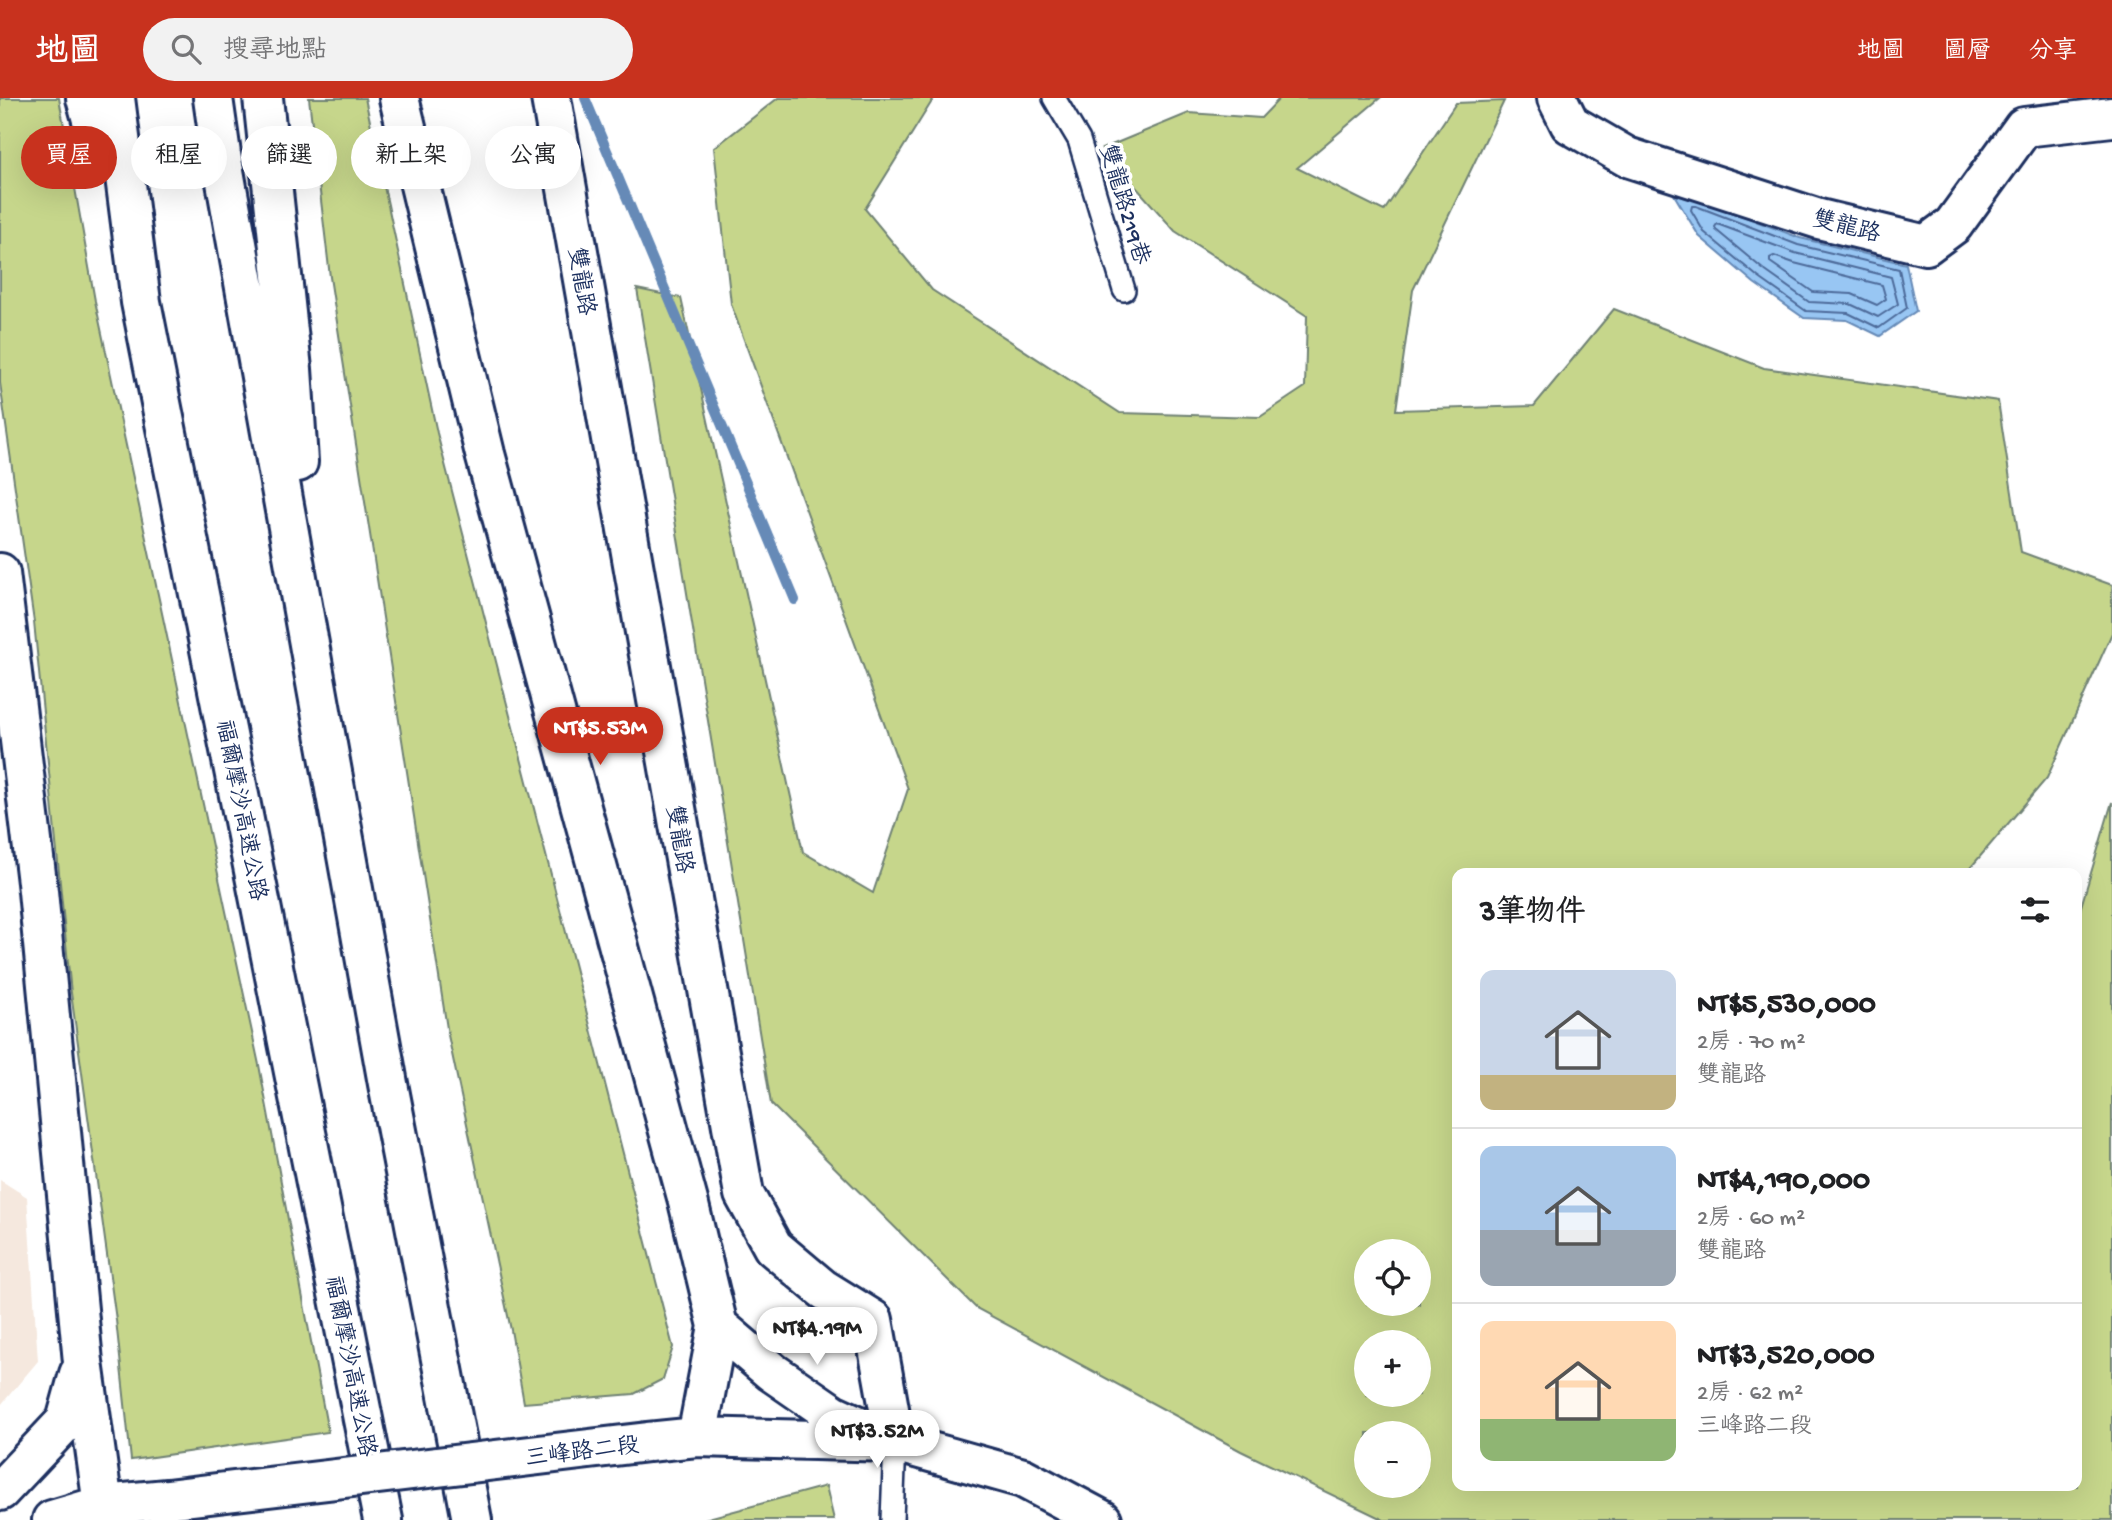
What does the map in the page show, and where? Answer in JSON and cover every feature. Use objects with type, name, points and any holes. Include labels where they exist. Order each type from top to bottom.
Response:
[{"type":"main road","points":[[86,98],[141,302]]},
{"type":"main road","name":"福爾摩沙高速公路","points":[[115,98],[141,302],[383,1520]]},
{"type":"main road","points":[[213,98],[388,1084],[472,1520]]},
{"type":"main road","points":[[262,98],[292,369],[307,631]]},
{"type":"main road","points":[[399,98],[485,454],[688,1201],[718,1326],[696,1437]]},
{"type":"main road","name":"雙龍路","points":[[551,98],[744,1194],[773,1247],[823,1289],[873,1320],[895,1442]]},
{"type":"main road","name":"雙龍路","points":[[1557,98],[1570,124],[1627,157],[1819,219],[1926,245],[1953,225],[2024,127],[2112,117]]},
{"type":"main road","points":[[0,573],[38,891],[95,1513]]},
{"type":"main road","points":[[718,1326],[772,1371],[833,1414],[895,1442]]},
{"type":"main road","points":[[0,1491],[66,1421],[83,1362]]},
{"type":"main road","name":"三峰路二段","points":[[52,1520],[167,1499],[696,1437],[895,1442],[1023,1478],[1102,1520]]},
{"type":"lane","name":"雙龍路219巷","points":[[1054,98],[1079,140],[1124,290]]},
{"type":"lane","points":[[892,1520],[895,1442]]},
{"type":"shaded area","points":[[0,1180],[27,1197],[38,1361],[0,1406]]},
{"type":"green space","points":[[0,98],[59,98],[64,126],[21,126],[21,189],[75,189],[95,301],[259,1065],[328,1432],[131,1460],[116,1320],[71,993],[34,622],[0,383]]},
{"type":"green space","points":[[309,98],[365,98],[371,126],[351,126],[351,189],[385,189],[437,433],[673,1347],[663,1379],[634,1394],[524,1403],[448,1035],[330,277],[320,189],[337,189],[337,126],[312,126]]},
{"type":"green space","points":[[778,98],[934,98],[865,209],[932,290],[1120,413],[1260,417],[1305,387],[1307,316],[1175,231],[1102,149],[1189,113],[1261,118],[1280,98],[1380,98],[1297,168],[1384,211],[1456,103],[1504,101],[1413,290],[1396,410],[1534,406],[1614,309],[1764,368],[1998,401],[2021,552],[2112,585],[2112,633],[2047,778],[1970,868],[1452,868],[1452,1491],[2082,1491],[2082,903],[2112,802],[2112,1520],[1384,1520],[1241,1451],[976,1308],[771,1104],[637,289],[681,298],[803,852],[873,893],[908,789],[731,304],[714,148]]},
{"type":"green space","points":[[826,1486],[834,1520],[701,1520]]},
{"type":"water","points":[[1670,188],[1800,238],[1906,264],[1916,311],[1880,336],[1847,320],[1804,318],[1754,283],[1699,236]]},
{"type":"waterway","points":[[585,98],[795,600]]}]
